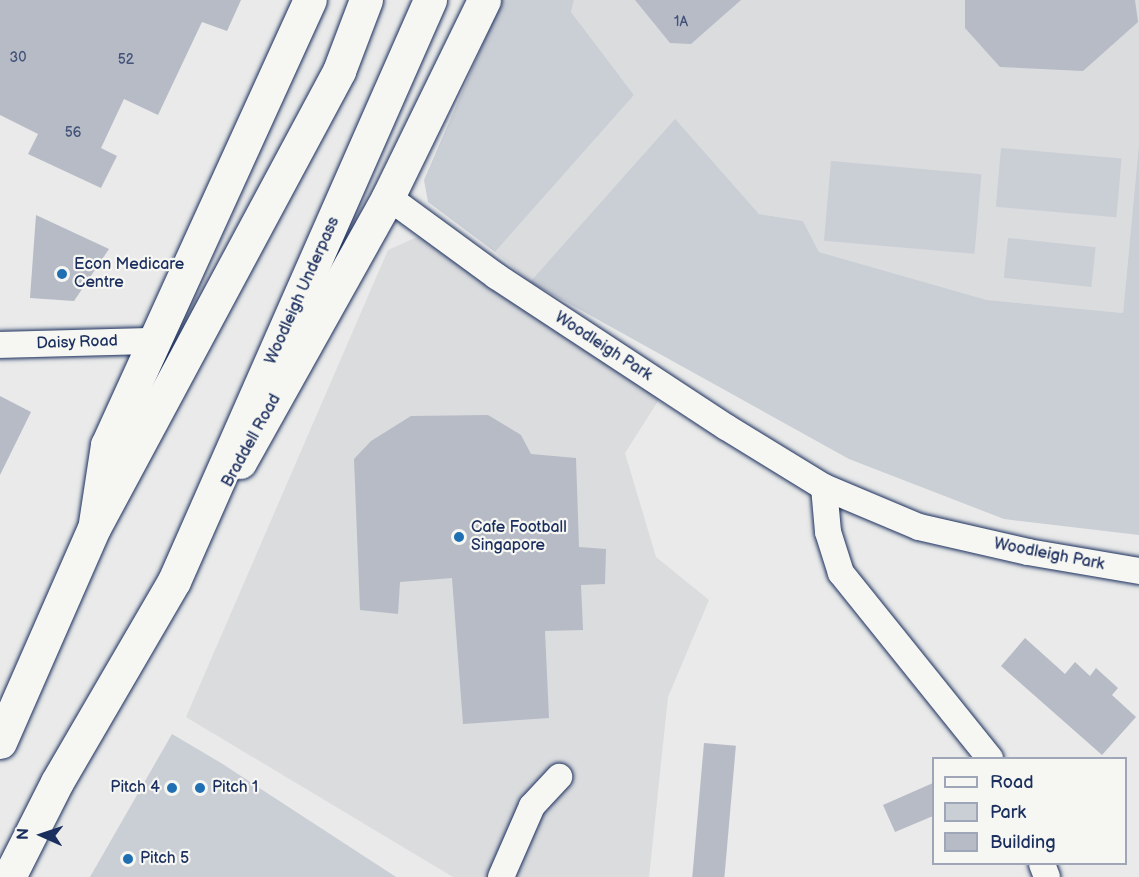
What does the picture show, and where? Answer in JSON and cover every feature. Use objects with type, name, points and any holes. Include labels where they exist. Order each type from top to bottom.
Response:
[{"type":"main road","points":[[94,528],[107,445],[310,0]]},
{"type":"main road","points":[[0,742],[94,528],[339,71],[366,0]]},
{"type":"main road","name":"Woodleigh Underpass","points":[[174,581],[430,0]]},
{"type":"main road","name":"Braddell Road","points":[[9,877],[57,782],[174,581],[388,197],[484,0]]},
{"type":"street","name":"Woodleigh Park","points":[[388,197],[496,276],[726,428],[824,487],[919,527],[1028,552],[1139,571]]},
{"type":"street","name":"Daisy Road","points":[[0,345],[155,341]]},
{"type":"street","points":[[824,487],[828,532],[841,573],[988,757]]},
{"type":"street","points":[[501,877],[532,807],[558,777]]},
{"type":"shaded area","points":[[574,0],[1139,0],[1139,143],[1123,313],[987,300],[819,252],[803,221],[759,214],[675,120],[530,282],[495,252],[634,95],[571,12]]},
{"type":"shaded area","points":[[426,233],[660,398],[625,453],[656,557],[709,600],[668,697],[649,877],[453,877],[186,717],[388,250]]},
{"type":"green space","points":[[502,0],[574,0],[571,12],[634,95],[495,252],[428,202],[424,180]]},
{"type":"green space","points":[[675,119],[759,214],[803,221],[819,252],[987,300],[1123,313],[1139,143],[1139,535],[1004,519],[849,459],[530,282]]},
{"type":"green space","points":[[1001,148],[1122,159],[1116,217],[996,207]]},
{"type":"green space","points":[[831,161],[981,174],[974,254],[824,241]]},
{"type":"green space","points":[[1008,238],[1096,247],[1091,287],[1004,278]]},
{"type":"green space","name":"Pitch 1","points":[[172,734],[221,763],[396,877],[90,877]]},
{"type":"building","points":[[0,0],[241,0],[227,31],[202,22],[158,115],[124,99],[101,148],[117,156],[101,188],[28,154],[38,134],[0,115]]},
{"type":"building","points":[[635,0],[741,0],[691,44],[670,43]]},
{"type":"building","points":[[965,0],[1135,0],[1138,22],[1083,71],[1000,67],[965,28]]},
{"type":"building","name":"Econ Medicare Centre","points":[[36,215],[109,249],[74,301],[30,298]]},
{"type":"building","points":[[0,396],[31,412],[0,475]]},
{"type":"building","points":[[488,415],[521,435],[531,454],[576,458],[579,547],[606,549],[605,584],[581,585],[583,630],[545,631],[549,718],[463,724],[452,578],[400,582],[398,614],[360,610],[354,459],[371,441],[411,416]]},
{"type":"building","points":[[1025,638],[1065,674],[1075,662],[1090,676],[1096,668],[1118,688],[1112,695],[1136,717],[1102,755],[1001,666]]},
{"type":"building","points":[[704,743],[736,746],[724,877],[692,877]]},
{"type":"building","points":[[932,783],[932,816],[895,832],[883,805]]},
{"type":"place","name":"Econ Medicare Centre","points":[[62,274]]},
{"type":"place","name":"Cafe Football Singapore","points":[[459,537]]},
{"type":"place","name":"Pitch 4","points":[[172,788]]},
{"type":"place","name":"Pitch 1","points":[[200,788]]},
{"type":"place","name":"Pitch 5","points":[[128,859]]}]
